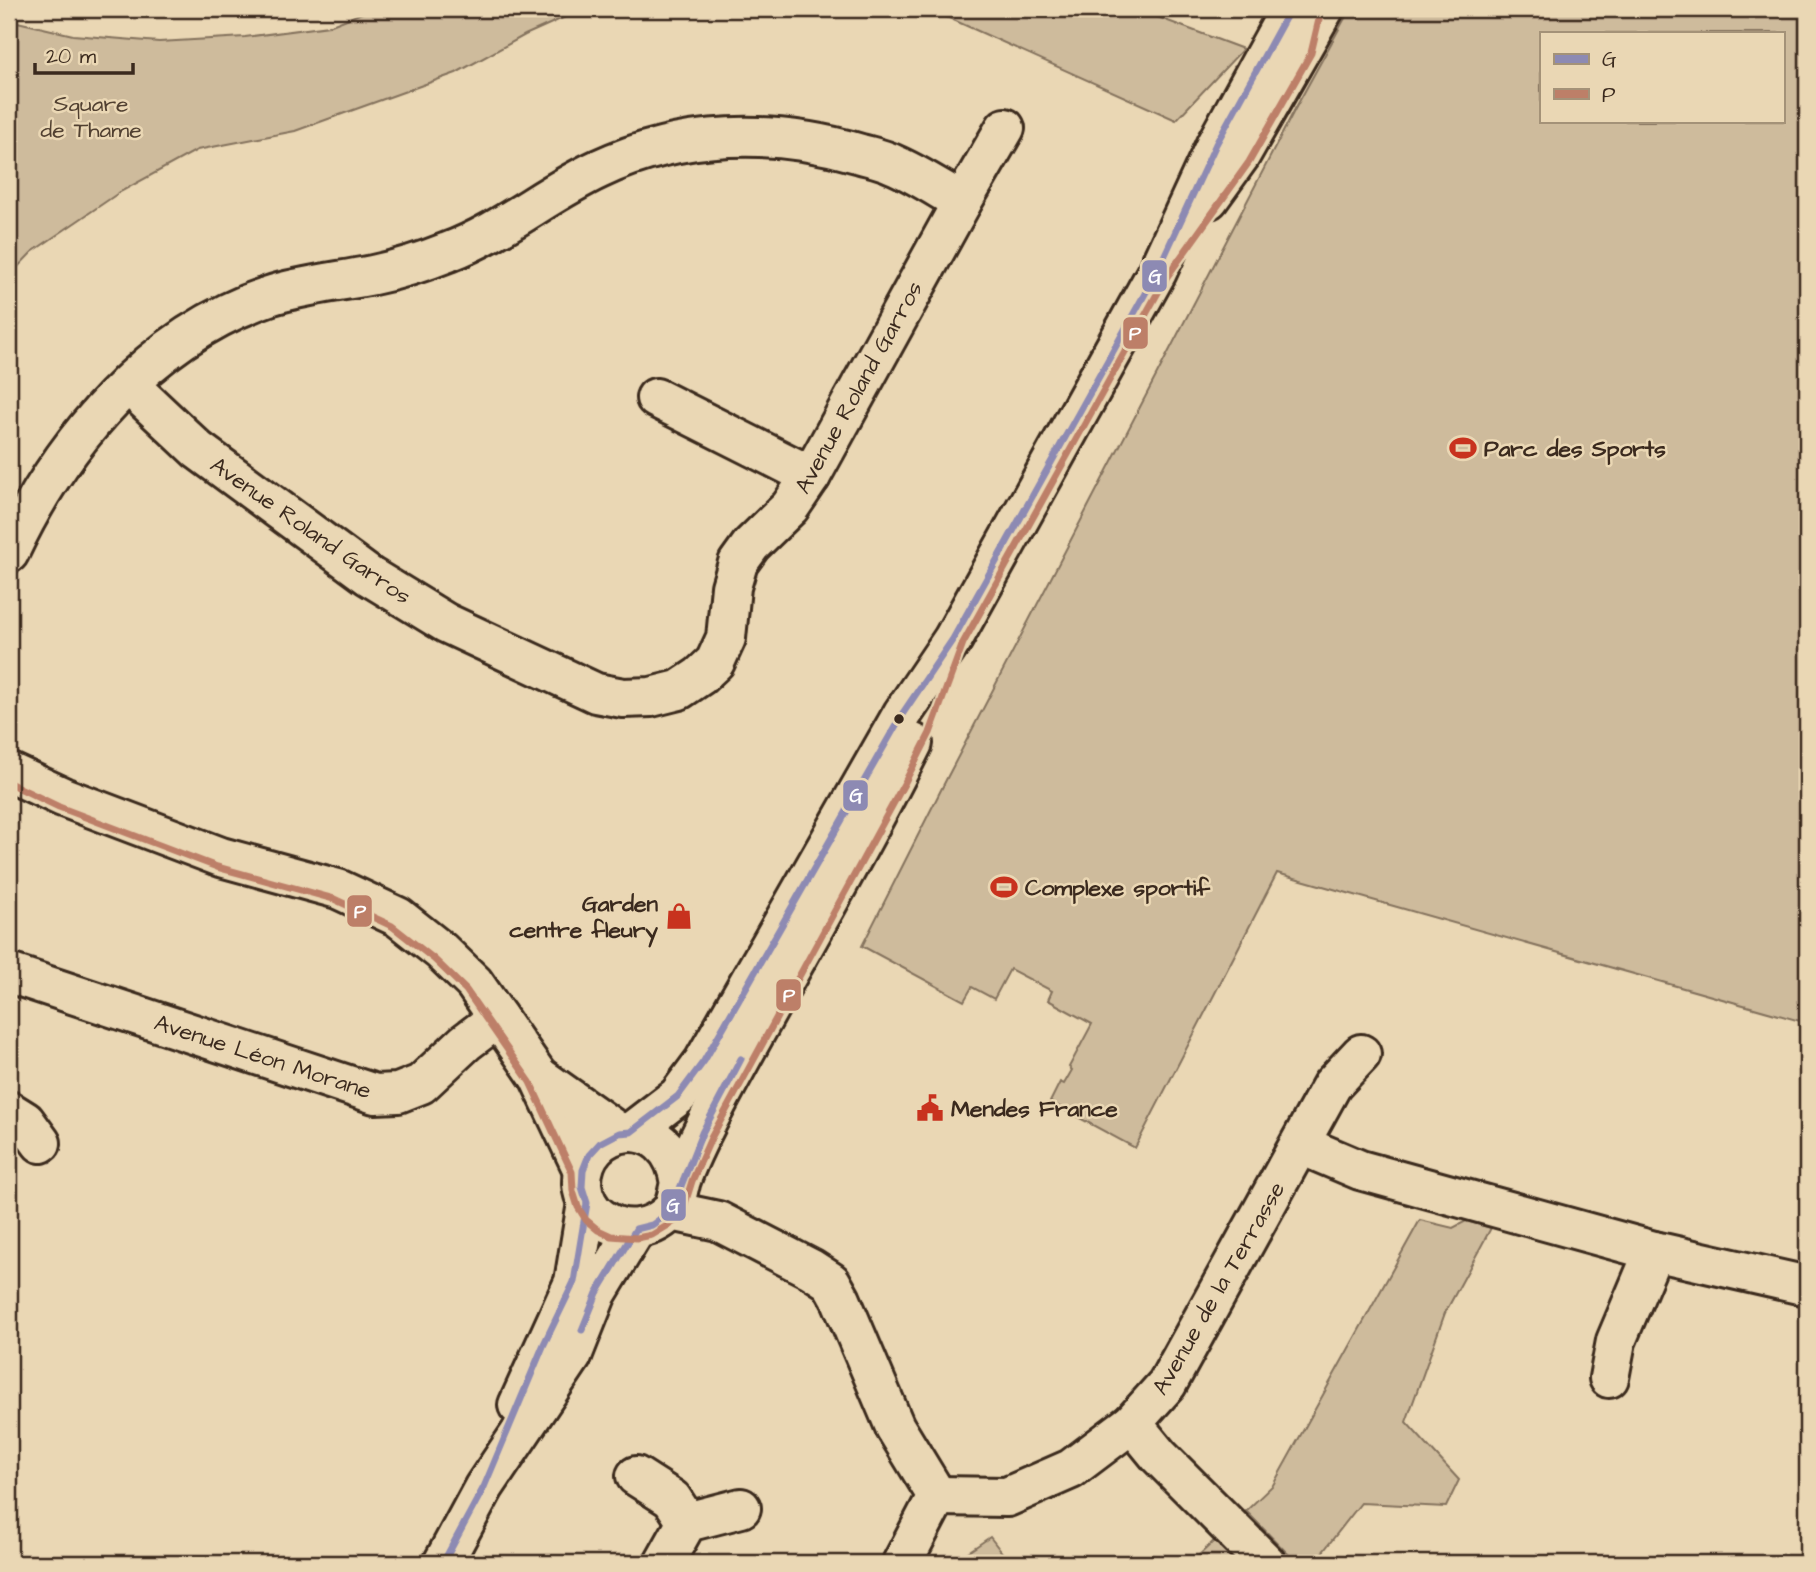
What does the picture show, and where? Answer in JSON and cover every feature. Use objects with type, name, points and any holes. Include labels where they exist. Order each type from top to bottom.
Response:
[{"type":"street","points":[[484,1488],[544,1344],[574,1282],[589,1155],[600,1143],[625,1132],[678,1096],[704,1061],[903,713],[953,639],[1157,272],[1216,144],[1290,9]]},
{"type":"street","points":[[1302,47],[1311,9]]},
{"type":"street","points":[[1157,272],[1240,156],[1324,9]]},
{"type":"street","name":"Avenue Roland Garros","points":[[128,384],[198,450],[369,576],[446,623],[596,693],[624,698],[651,697],[679,690],[715,662],[726,638],[731,587],[738,563],[751,545],[790,508],[811,476],[1005,128]]},
{"type":"street","points":[[9,553],[46,484],[86,428],[128,384],[216,318],[269,296],[376,274],[446,253],[496,229],[598,169],[648,150],[709,138],[776,136],[834,146],[893,164],[962,202]]},
{"type":"street","points":[[656,398],[811,476]]},
{"type":"street","points":[[539,1077],[598,1217],[624,1229],[652,1225],[675,1198],[702,1133],[732,1076],[897,777],[920,729],[953,639]]},
{"type":"street","points":[[9,772],[63,797],[209,853],[338,889],[398,917],[441,951],[474,984],[489,1024],[539,1077],[625,1132],[648,1135],[670,1151],[678,1167],[675,1198]]},
{"type":"street","name":"Avenue Léon Morane","points":[[9,973],[375,1094],[398,1093],[421,1084],[489,1024]]},
{"type":"street","name":"Avenue de la Terrasse","points":[[937,1496],[1007,1497],[1071,1469],[1132,1423],[1167,1384],[1332,1085],[1361,1054]]},
{"type":"street","points":[[9,1111],[25,1121],[41,1143]]},
{"type":"street","points":[[1301,1145],[1360,1170],[1654,1251],[1803,1285]]},
{"type":"street","points":[[675,1198],[831,1282],[895,1427],[937,1496],[902,1563]]},
{"type":"street","points":[[443,1563],[484,1488],[572,1356],[597,1293],[636,1229]]},
{"type":"street","points":[[1609,1378],[1616,1341],[1654,1251]]},
{"type":"street","points":[[1132,1423],[1159,1456],[1266,1563]]},
{"type":"street","points":[[636,1476],[672,1499],[687,1522]]},
{"type":"street","points":[[664,1563],[687,1522],[741,1507]]},
{"type":"green space","name":"Square de Thame","points":[[372,9],[583,9],[525,35],[456,73],[295,131],[197,150],[120,192],[32,252],[9,276],[9,20],[73,35],[159,42],[245,37],[329,26]]},
{"type":"green space","points":[[929,9],[1136,9],[1243,49],[1176,120]]},
{"type":"green space","name":"Parc des Sports","points":[[1350,9],[1807,9],[1807,1023],[1277,873],[1135,1148],[1050,1102],[1060,1082],[1064,1084],[1072,1070],[1069,1067],[1092,1024],[1048,1000],[1052,991],[1010,969],[994,999],[972,987],[964,1001],[862,946],[1295,109]]},
{"type":"green space","points":[[1420,1220],[1453,1228],[1466,1221],[1491,1228],[1445,1313],[1406,1422],[1459,1480],[1446,1507],[1361,1503],[1314,1563],[1297,1563],[1246,1511],[1273,1485]]},
{"type":"green space","points":[[990,1537],[1010,1563],[952,1563]]},
{"type":"green space","points":[[1216,1539],[1240,1563],[1191,1563]]},
{"type":"transit line","name":"G","points":[[443,1563],[484,1487],[544,1344],[574,1282],[587,1203],[582,1187],[583,1170],[589,1155],[600,1143],[619,1133],[631,1132],[678,1096],[704,1061],[903,713],[953,639],[1157,272],[1216,144],[1290,9]]},
{"type":"transit line","name":"P","points":[[9,783],[59,807],[217,867],[334,899],[392,926],[434,959],[466,990],[530,1082],[572,1172],[573,1191],[586,1220],[611,1236],[637,1238],[652,1235],[675,1221],[683,1210],[692,1181],[711,1138],[930,733],[963,643],[1166,278],[1249,162],[1311,53],[1321,11]]},
{"type":"transit line","name":"G","points":[[582,1330],[597,1293],[636,1229],[652,1225],[671,1211],[702,1133],[741,1059]]},
{"type":"place","name":"Parc des Sports","points":[[1463,448]]},
{"type":"place","name":"Complexe sportif","points":[[1004,887]]},
{"type":"place","name":"Garden centre fleury","points":[[679,916]]},
{"type":"place","name":"Mendes France","points":[[930,1108]]}]
